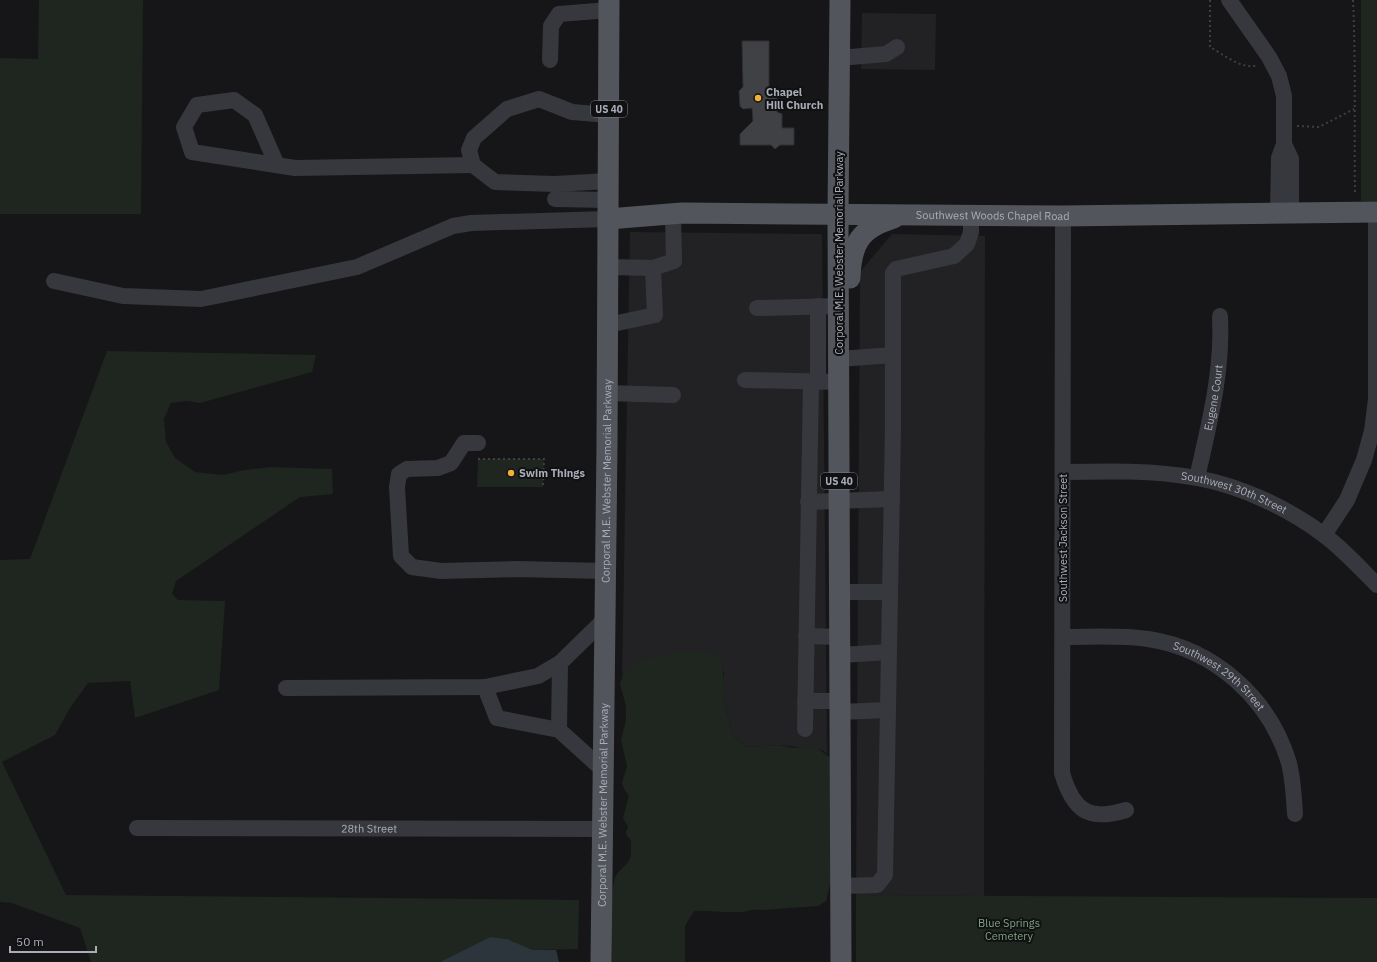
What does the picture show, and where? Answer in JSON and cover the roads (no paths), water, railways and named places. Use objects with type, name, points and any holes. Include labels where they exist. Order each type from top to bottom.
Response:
[{"type":"main road","name":"Corporal M.E. Webster Memorial Parkway","points":[[840,0],[838,214],[841,962]]},
{"type":"main road","name":"Corporal M.E. Webster Memorial Parkway","points":[[601,962],[601,829],[608,325],[609,5]]},
{"type":"main road","name":"Southwest Woods Chapel Road","points":[[608,200],[673,214],[1063,216],[1377,212]]},
{"type":"main road","points":[[839,359],[846,339],[850,309],[851,255],[855,246],[860,237],[869,228],[882,221],[905,215]]},
{"type":"street","points":[[1229,0],[1269,57],[1279,76],[1284,96],[1284,144],[1291,159],[1285,212]]},
{"type":"street","points":[[550,60],[551,26],[559,14],[609,5]]},
{"type":"street","points":[[839,58],[886,54],[897,47]]},
{"type":"street","points":[[608,200],[494,182],[473,165],[469,150],[474,138],[507,109],[539,99],[572,112],[609,116]]},
{"type":"street","points":[[276,165],[255,115],[234,100],[197,106],[184,127],[192,152],[294,168],[473,165]]},
{"type":"street","points":[[555,191],[556,220]]},
{"type":"street","points":[[54,281],[123,296],[201,300],[357,268],[453,226],[471,223],[556,220],[608,200]]},
{"type":"street","points":[[1324,535],[1347,500],[1364,460],[1372,431],[1377,399],[1377,212]]},
{"type":"street","points":[[608,267],[653,268],[674,261],[673,214]]},
{"type":"street","points":[[840,886],[877,885],[885,875],[892,499],[893,273],[896,269],[954,256],[967,244],[971,232],[971,216]]},
{"type":"street","name":"Southwest Jackson Street","points":[[1063,216],[1062,773],[1067,790],[1077,805],[1091,815],[1109,816],[1126,810]]},
{"type":"street","points":[[608,325],[655,315],[653,268]]},
{"type":"street","points":[[805,729],[808,502],[818,306]]},
{"type":"street","points":[[757,308],[839,306]]},
{"type":"street","name":"Eugene Court","points":[[1197,478],[1216,395],[1220,365],[1220,316]]},
{"type":"street","points":[[839,359],[893,355]]},
{"type":"street","points":[[745,380],[839,382]]},
{"type":"street","points":[[607,393],[673,395]]},
{"type":"street","points":[[478,451],[464,444],[451,463],[438,468],[408,469],[399,474],[397,487],[401,556],[412,567],[441,571],[525,569],[605,572]]},
{"type":"street","name":"Southwest 30th Street","points":[[1063,472],[1125,472],[1197,478],[1257,497],[1294,516],[1324,535],[1348,555],[1377,585]]},
{"type":"street","points":[[808,502],[892,499]]},
{"type":"street","points":[[840,592],[890,592]]},
{"type":"street","points":[[286,688],[485,687],[538,676],[560,663],[604,620]]},
{"type":"street","points":[[806,636],[840,646],[889,652]]},
{"type":"street","name":"Southwest 29th Street","points":[[1063,638],[1124,637],[1149,639],[1178,645],[1208,659],[1235,677],[1255,700],[1274,727],[1282,743],[1289,764],[1295,814]]},
{"type":"street","points":[[559,730],[560,663]]},
{"type":"street","points":[[485,687],[498,718],[559,730],[602,770]]},
{"type":"street","points":[[805,702],[888,710]]},
{"type":"street","name":"28th Street","points":[[137,828],[601,829]]},
{"type":"place","name":"Chapel Hill Church","points":[[758,98]]},
{"type":"place","name":"Swim Things","points":[[511,473]]},
{"type":"park label","name":"Blue Springs Cemetery","points":[[1009,929]]}]
